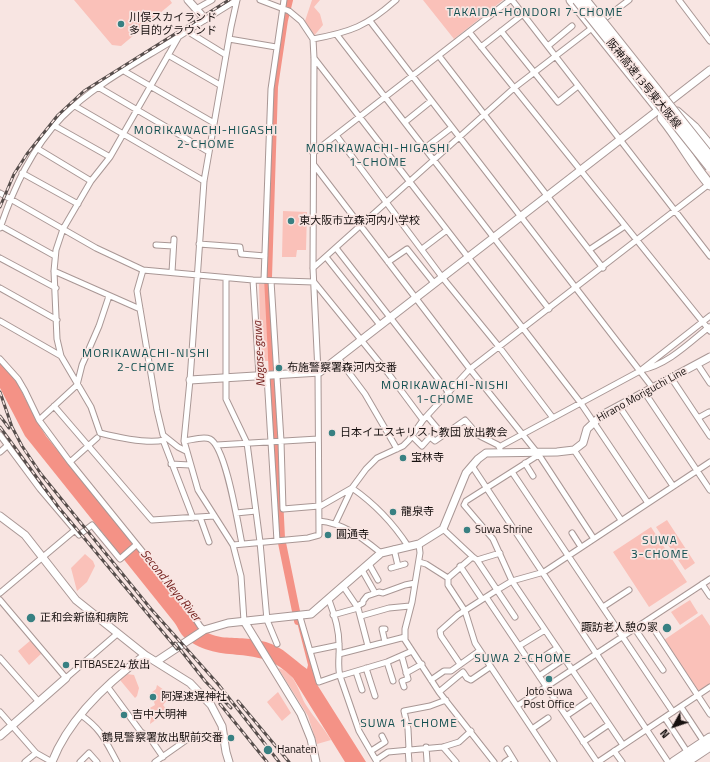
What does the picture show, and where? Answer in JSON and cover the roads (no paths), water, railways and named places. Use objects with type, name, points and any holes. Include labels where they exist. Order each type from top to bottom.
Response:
[{"type":"highway","points":[[571,0],[709,177]]},
{"type":"highway","name":"阪神高速13号東大阪線","points":[[577,0],[709,177]]},
{"type":"highway","name":"阪神高速13号東大阪線","points":[[585,0],[710,155]]},
{"type":"highway","points":[[590,0],[710,155]]},
{"type":"highway","points":[[658,110],[661,117],[678,138],[693,165],[709,177]]},
{"type":"highway","points":[[676,112],[689,120],[709,142]]},
{"type":"highway","points":[[674,762],[688,752],[708,742]]},
{"type":"highway","points":[[686,762],[708,742]]},
{"type":"street","points":[[188,0],[204,19]]},
{"type":"street","points":[[196,9],[212,0]]},
{"type":"street","points":[[55,256],[0,227],[10,198],[22,173],[38,149],[55,126],[75,106],[98,87],[178,38],[204,19],[237,0]]},
{"type":"street","points":[[237,0],[220,85],[204,181],[190,380],[184,441],[198,490],[233,545],[241,576],[244,621],[302,714],[311,739],[316,762]]},
{"type":"street","points":[[233,545],[308,538],[319,535],[318,372],[313,268],[313,39],[301,21],[289,11],[260,0]]},
{"type":"street","points":[[264,280],[268,135],[272,72],[284,0]]},
{"type":"street","points":[[313,39],[337,35],[370,21],[396,0]]},
{"type":"street","points":[[314,153],[511,0],[710,256]]},
{"type":"street","points":[[604,19],[629,0]]},
{"type":"street","points":[[679,0],[710,41]]},
{"type":"street","points":[[481,47],[523,14]]},
{"type":"street","points":[[370,21],[451,128],[654,388]]},
{"type":"street","points":[[548,46],[565,30],[572,26]]},
{"type":"street","points":[[313,268],[361,227],[434,159],[485,116],[514,88],[536,73],[592,28]]},
{"type":"street","points":[[187,31],[226,55]]},
{"type":"street","points":[[501,31],[558,102],[578,86]]},
{"type":"street","points":[[470,33],[709,329],[674,355],[654,367],[640,371]]},
{"type":"street","points":[[337,35],[549,309]]},
{"type":"street","points":[[98,436],[91,407],[61,356],[57,339],[56,288],[54,272],[55,256],[63,229],[91,181],[110,158],[178,38]]},
{"type":"street","points":[[229,39],[276,47]]},
{"type":"street","points":[[168,55],[220,85]]},
{"type":"street","points":[[439,56],[603,268]]},
{"type":"street","points":[[314,58],[580,402],[648,503]]},
{"type":"street","points":[[190,380],[318,372],[362,340],[521,216],[548,197],[580,170],[710,70]]},
{"type":"street","points":[[124,71],[214,123]]},
{"type":"street","points":[[98,87],[209,152]]},
{"type":"street","points":[[405,122],[431,100]]},
{"type":"street","points":[[75,106],[204,181]]},
{"type":"street","points":[[55,126],[110,158]]},
{"type":"street","points":[[425,148],[451,128]]},
{"type":"street","points":[[336,135],[442,277],[500,348],[553,418]]},
{"type":"street","points":[[38,149],[91,181]]},
{"type":"street","points":[[314,165],[470,369],[523,435],[540,452],[594,539]]},
{"type":"street","points":[[22,173],[78,204]]},
{"type":"street","points":[[335,524],[352,488],[366,469],[378,458],[397,449],[412,436],[425,418],[470,369],[500,348],[523,328],[603,268],[675,210],[709,177]]},
{"type":"street","points":[[0,193],[96,248],[143,270],[253,280],[314,282],[425,418],[443,435]]},
{"type":"street","points":[[589,250],[625,226]]},
{"type":"street","points":[[422,249],[447,230]]},
{"type":"street","points":[[172,272],[174,239]]},
{"type":"street","points":[[199,244],[240,247],[240,254],[265,256]]},
{"type":"street","points":[[156,245],[173,246]]},
{"type":"street","points":[[336,248],[449,393]]},
{"type":"street","points":[[388,262],[407,249],[434,283]]},
{"type":"street","points":[[326,257],[380,325]]},
{"type":"street","points":[[0,258],[56,288]]},
{"type":"street","points":[[143,270],[137,291],[157,410],[171,464],[193,518]]},
{"type":"street","points":[[54,272],[140,309]]},
{"type":"street","points":[[226,278],[226,399],[247,443],[260,542],[267,620],[277,644]]},
{"type":"street","points":[[253,280],[259,376]]},
{"type":"street","points":[[271,281],[281,441],[283,509],[319,506],[352,488]]},
{"type":"street","points":[[0,288],[57,320]]},
{"type":"street","points":[[39,420],[77,384],[82,365],[99,326],[109,296]]},
{"type":"street","points":[[500,450],[580,402],[640,371],[710,316]]},
{"type":"street","points":[[0,321],[61,356]]},
{"type":"street","name":"Hirano Moriguchi Line","points":[[574,450],[583,443],[587,429],[594,421],[644,392],[672,379],[710,357]]},
{"type":"street","points":[[338,358],[365,394],[397,449]]},
{"type":"street","points":[[0,359],[26,391],[39,420],[70,462],[189,609],[204,630]]},
{"type":"street","points":[[698,365],[710,383]]},
{"type":"street","points":[[268,376],[271,442],[280,541]]},
{"type":"street","points":[[672,379],[710,436]]},
{"type":"street","points":[[644,392],[710,490]]},
{"type":"street","points":[[54,406],[152,520],[214,516]]},
{"type":"street","points":[[619,406],[672,486]]},
{"type":"street","points":[[698,418],[709,412]]},
{"type":"street","points":[[412,436],[422,446],[430,437],[435,441],[465,420],[478,435],[500,450]]},
{"type":"street","points":[[0,435],[40,489],[79,535],[92,525],[120,559],[136,545]]},
{"type":"street","points":[[70,462],[98,436],[164,439],[186,451]]},
{"type":"street","points":[[184,441],[205,437],[217,445],[227,476],[242,544]]},
{"type":"street","points":[[217,445],[318,439]]},
{"type":"street","points":[[0,452],[8,445]]},
{"type":"street","points":[[157,661],[204,630],[244,621],[298,617],[311,614],[329,600],[381,553],[419,544],[442,529],[464,479],[472,466],[486,453],[500,450],[540,452],[574,450],[621,520]]},
{"type":"street","points":[[540,452],[526,463],[466,501],[464,505],[481,523],[500,553],[512,581],[623,746]]},
{"type":"street","points":[[490,666],[471,680],[467,678],[441,636],[440,631],[465,611],[512,581],[544,572],[710,462]]},
{"type":"street","points":[[526,463],[534,476]]},
{"type":"street","points":[[171,464],[190,465]]},
{"type":"street","points":[[472,466],[544,572],[668,762]]},
{"type":"street","points":[[512,472],[673,712]]},
{"type":"street","points":[[352,488],[371,501],[389,520],[408,546]]},
{"type":"street","points":[[236,513],[256,511]]},
{"type":"street","points":[[0,516],[25,535],[76,600],[145,655],[157,661],[190,683],[211,704],[222,726],[229,762]]},
{"type":"street","points":[[200,517],[209,542]]},
{"type":"street","points":[[319,521],[335,524],[362,539],[381,553]]},
{"type":"street","points":[[442,529],[475,559],[515,617]]},
{"type":"street","points":[[0,593],[75,530]]},
{"type":"street","points":[[572,533],[581,547]]},
{"type":"street","points":[[419,544],[415,583],[405,629],[407,644],[422,664],[439,692],[494,762]]},
{"type":"street","points":[[394,549],[398,566]]},
{"type":"street","points":[[500,553],[475,559],[460,566],[448,578],[448,585],[450,591],[465,611],[475,643],[554,762]]},
{"type":"street","points":[[418,562],[426,564],[448,578]]},
{"type":"street","points":[[369,564],[378,580]]},
{"type":"street","points":[[391,568],[405,564]]},
{"type":"street","points":[[460,566],[519,646],[597,762],[710,687]]},
{"type":"street","points":[[362,570],[375,593]]},
{"type":"street","points":[[517,706],[547,688],[710,579]]},
{"type":"street","points":[[333,615],[357,607],[363,603],[367,596],[375,593],[383,593],[405,584],[415,583]]},
{"type":"street","points":[[702,584],[710,596]]},
{"type":"street","points":[[343,586],[357,607],[368,646]]},
{"type":"street","points":[[603,607],[630,590]]},
{"type":"street","points":[[0,600],[66,678]]},
{"type":"street","points":[[329,600],[340,645],[337,668],[339,676],[359,731],[377,761],[388,752],[426,747],[443,747],[458,742],[471,731]]},
{"type":"street","points":[[360,616],[389,608],[410,606]]},
{"type":"street","points":[[298,617],[304,645],[310,651],[319,682],[387,662],[402,657],[412,651]]},
{"type":"street","points":[[648,620],[710,714]]},
{"type":"street","points":[[382,629],[386,642]]},
{"type":"street","points":[[635,629],[663,670]]},
{"type":"street","points":[[519,646],[545,630]]},
{"type":"street","points":[[0,736],[118,634]]},
{"type":"street","points":[[339,654],[405,637]]},
{"type":"street","points":[[310,651],[340,645]]},
{"type":"street","points":[[546,655],[557,648]]},
{"type":"street","points":[[432,680],[444,671],[450,671],[480,651]]},
{"type":"street","points":[[0,712],[36,753],[52,762],[62,738],[81,715],[107,686],[145,655]]},
{"type":"street","points":[[402,657],[408,679],[402,681],[404,687]]},
{"type":"street","points":[[0,658],[39,702]]},
{"type":"street","points":[[539,676],[564,659]]},
{"type":"street","points":[[387,662],[392,681]]},
{"type":"street","points":[[406,673],[422,664]]},
{"type":"street","points":[[366,668],[374,696]]},
{"type":"street","points":[[356,672],[362,690]]},
{"type":"street","points":[[439,692],[463,672]]},
{"type":"street","points":[[107,686],[141,732],[150,738],[160,760],[192,736]]},
{"type":"street","points":[[566,716],[591,699]]},
{"type":"street","points":[[409,762],[408,729],[404,711],[430,706],[446,700]]},
{"type":"street","points":[[681,707],[708,742]]},
{"type":"street","points":[[81,715],[99,730],[117,762]]},
{"type":"street","points":[[532,729],[548,718]]},
{"type":"street","points":[[665,718],[688,752]]},
{"type":"street","points":[[583,742],[608,725]]},
{"type":"street","points":[[371,751],[385,742],[382,736]]},
{"type":"street","points":[[426,747],[427,760]]},
{"type":"street","points":[[443,747],[456,762]]},
{"type":"street","points":[[505,762],[513,760],[507,749]]},
{"type":"street","points":[[614,751],[622,762]]},
{"type":"street","points":[[25,762],[36,753]]},
{"type":"street","points":[[80,762],[89,753],[97,762]]},
{"type":"waterway","name":"Nagase-gawa","points":[[289,0],[284,20],[274,87],[268,277],[281,538],[298,621]]},
{"type":"railway","points":[[0,207],[14,174],[27,154],[58,115],[84,91],[229,0]]},
{"type":"railway","points":[[0,392],[12,427],[22,446],[41,474],[151,609],[218,684],[279,762]]},
{"type":"railway","points":[[0,416],[9,428]]},
{"type":"railway","points":[[0,427],[59,508],[177,649]]},
{"type":"railway","points":[[175,643],[205,681],[231,708]]},
{"type":"railway","points":[[238,701],[289,762]]},
{"type":"railway","points":[[220,704],[267,762]]},
{"type":"place","name":"川俣スカイランド 多目的グラウンド","points":[[121,24]]},
{"type":"place","name":"東大阪市立森河内小学校","points":[[291,221]]},
{"type":"place","name":"布施警察署森河内交番","points":[[279,368]]},
{"type":"place","name":"日本イエスキリスト教団 放出教会","points":[[332,433]]},
{"type":"place","name":"宝林寺","points":[[403,458]]},
{"type":"place","name":"龍泉寺","points":[[393,512]]},
{"type":"place","name":"Suwa Shrine","points":[[467,530]]},
{"type":"place","name":"圓通寺","points":[[328,535]]},
{"type":"place","name":"正和会新協和病院","points":[[31,618]]},
{"type":"place","name":"諏訪老人憩の家","points":[[667,628]]},
{"type":"place","name":"FITBASE24 放出","points":[[66,665]]},
{"type":"place","name":"Joto Suwa Post Office","points":[[549,679]]},
{"type":"place","name":"阿遅速遅神社","points":[[153,697]]},
{"type":"place","name":"吉中大明神","points":[[124,715]]},
{"type":"place","name":"鶴見警察署放出駅前交番","points":[[231,738]]},
{"type":"place","name":"Hanaten","points":[[268,750]]},
{"type":"district","name":"TAKAIDA-HONDORI 7-CHOME","points":[[535,13]]},
{"type":"district","name":"MORIKAWACHI-HIGASHI 2-CHOME","points":[[206,138]]},
{"type":"district","name":"MORIKAWACHI-HIGASHI 1-CHOME","points":[[378,156]]},
{"type":"district","name":"MORIKAWACHI-NISHI 2-CHOME","points":[[146,361]]},
{"type":"district","name":"MORIKAWACHI-NISHI 1-CHOME","points":[[445,393]]},
{"type":"district","name":"SUWA 3-CHOME","points":[[660,548]]},
{"type":"district","name":"SUWA 2-CHOME","points":[[523,659]]},
{"type":"district","name":"SUWA 1-CHOME","points":[[409,724]]},
{"type":"water label","name":"Second Neya River","points":[[170,586]]}]
